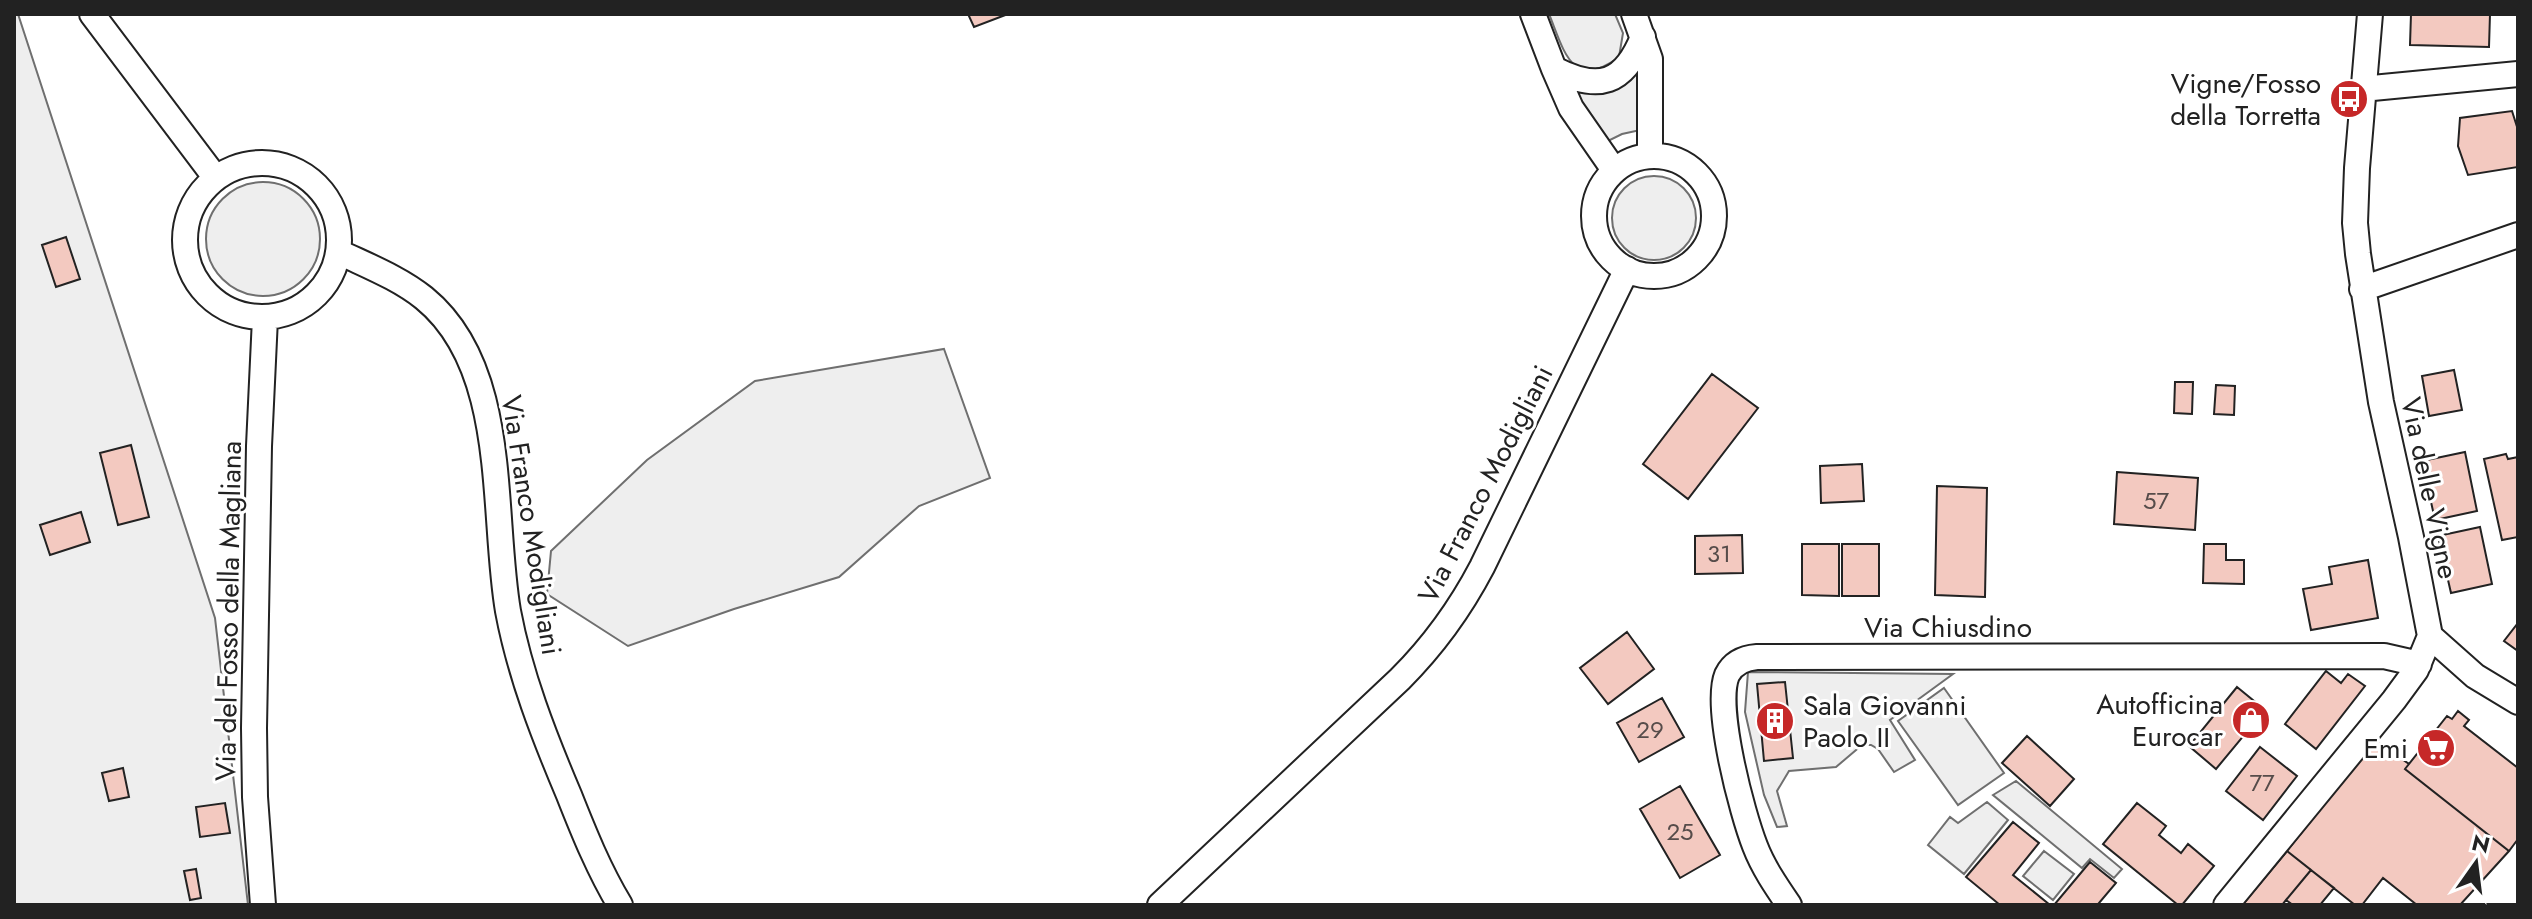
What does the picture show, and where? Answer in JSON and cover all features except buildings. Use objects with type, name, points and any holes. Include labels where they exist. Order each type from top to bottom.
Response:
[{"type":"street","points":[[92,14],[215,177]]},
{"type":"street","points":[[1533,14],[1571,108],[1614,170]]},
{"type":"street","points":[[1634,14],[1651,72],[1650,156]]},
{"type":"street","name":"Via delle Vigne","points":[[2370,14],[2362,89],[2355,223],[2362,289],[2381,402],[2430,636]]},
{"type":"street","points":[[1554,69],[1580,81],[1608,80],[1626,69],[1643,37]]},
{"type":"street","points":[[2362,89],[2518,74]]},
{"type":"street","points":[[1650,156],[1670,158],[1688,166],[1702,180],[1713,208],[1710,237],[1700,254],[1685,267],[1656,275],[1627,269],[1611,258],[1599,242],[1593,210],[1602,185],[1614,170],[1631,160],[1650,156]]},
{"type":"street","points":[[268,162],[293,169],[315,181],[331,203],[338,227],[339,252],[330,277],[316,297],[286,314],[265,318],[237,314],[218,304],[202,289],[190,267],[185,248],[187,220],[196,199],[215,177],[240,165],[268,162]]},
{"type":"street","points":[[2362,289],[2518,235]]},
{"type":"street","name":"Via Franco Modigliani","points":[[339,252],[386,274],[425,299],[448,322],[470,362],[487,414],[505,592],[519,658],[553,758],[598,864],[620,905]]},
{"type":"street","name":"Via Franco Modigliani","points":[[1160,905],[1400,679],[1445,628],[1482,567],[1627,269]]},
{"type":"street","name":"Via del Fosso della Magliana","points":[[263,905],[255,797],[254,728],[259,446],[265,318]]},
{"type":"street","points":[[2226,905],[2394,700],[2419,664],[2430,636],[2475,676],[2518,702]]},
{"type":"street","name":"Via Chiusdino","points":[[1789,905],[1755,848],[1730,752],[1724,688],[1728,672],[1740,661],[1757,657],[2384,656],[2419,664]]},
{"type":"shaded area","points":[[14,14],[18,14],[215,618],[248,905],[14,905]]},
{"type":"shaded area","points":[[1549,14],[1615,14],[1623,33],[1619,57],[1603,67],[1580,69],[1565,53]]},
{"type":"shaded area","points":[[1643,60],[1645,129],[1608,141],[1569,87],[1593,92],[1613,90],[1629,79]]},
{"type":"shaded area","points":[[1646,176],[1662,176],[1678,183],[1689,194],[1696,218],[1693,234],[1684,248],[1662,260],[1646,260],[1630,253],[1619,242],[1612,226],[1612,210],[1619,194],[1630,183]]},
{"type":"shaded area","points":[[263,182],[285,187],[303,199],[315,217],[320,239],[315,261],[303,279],[285,291],[263,296],[241,291],[223,279],[211,261],[206,239],[211,217],[223,199],[241,187]]},
{"type":"shaded area","points":[[944,349],[990,478],[919,506],[839,577],[628,646],[547,594],[551,551],[647,460],[755,381]]},
{"type":"shaded area","points":[[1748,672],[1953,674],[1890,720],[1915,760],[1894,772],[1878,749],[1862,745],[1836,767],[1789,771],[1777,791],[1787,826],[1777,827],[1764,795],[1745,712]]},
{"type":"shaded area","points":[[1944,688],[2004,773],[1958,805],[1898,721]]},
{"type":"shaded area","points":[[2016,781],[2122,869],[2114,878],[2090,859],[2082,868],[1993,795]]},
{"type":"shaded area","points":[[1987,802],[2008,820],[1964,874],[1928,845],[1950,817],[1958,823]]},
{"type":"shaded area","points":[[2044,851],[2074,874],[2053,900],[2023,876]]},
{"type":"place","name":"Vigne/Fosso della Torretta","points":[[2349,99]]},
{"type":"place","name":"Autofficina Eurocar","points":[[2251,720]]},
{"type":"place","name":"Sala Giovanni Paolo II","points":[[1775,721]]},
{"type":"place","name":"Emi","points":[[2436,748]]}]
